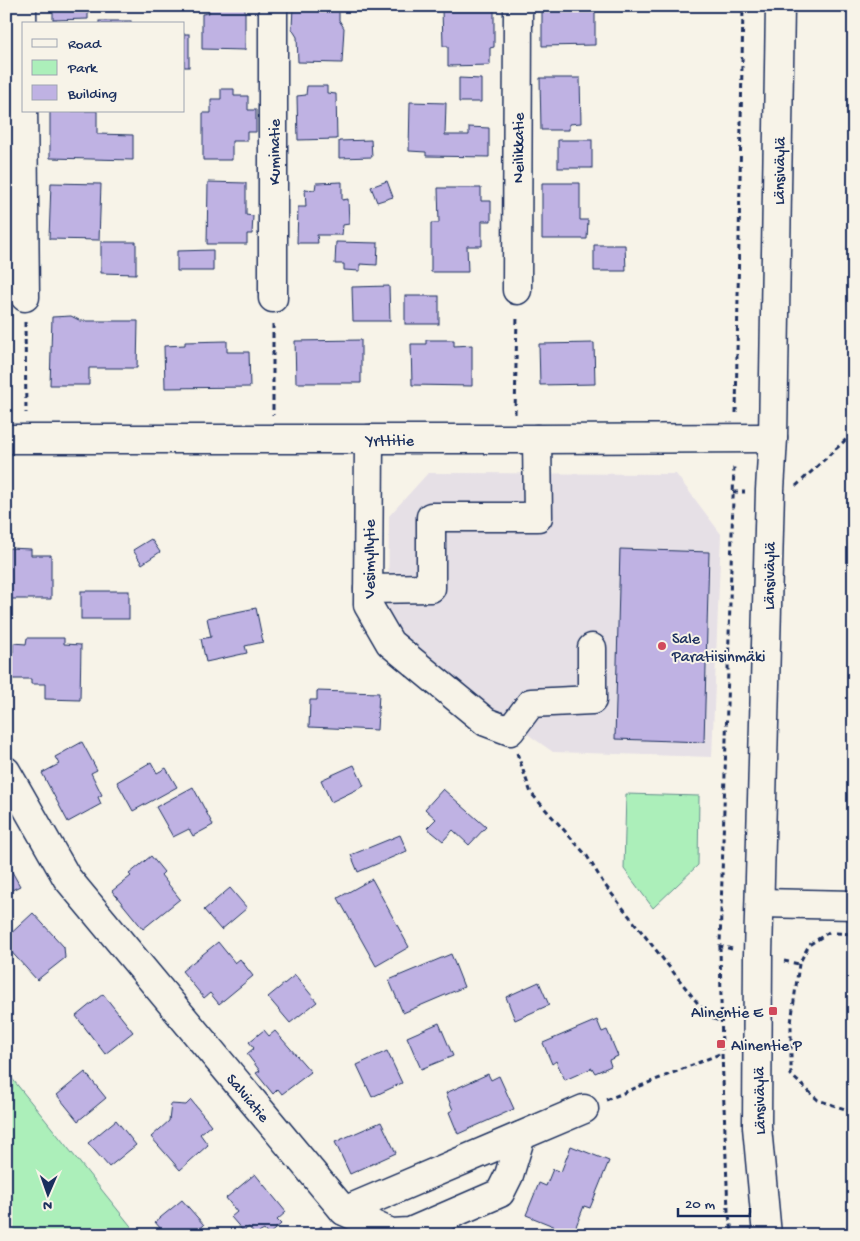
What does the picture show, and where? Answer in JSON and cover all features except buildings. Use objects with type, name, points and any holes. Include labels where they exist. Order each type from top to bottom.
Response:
[{"type":"street","points":[[22,6],[22,22]]},
{"type":"street","name":"Kuminatie","points":[[273,6],[273,298]]},
{"type":"street","name":"Neilikkatie","points":[[517,290],[518,6]]},
{"type":"street","name":"Länsiväylä","points":[[767,1235],[757,1126],[758,955],[773,438],[780,6]]},
{"type":"street","points":[[23,112],[25,296]]},
{"type":"street","name":"Yrttitie","points":[[16,439],[773,438]]},
{"type":"street","name":"Vesimyllytie","points":[[369,439],[368,605],[390,643],[486,722],[510,731]]},
{"type":"street","points":[[368,589],[431,588],[431,517],[538,517],[526,439]]},
{"type":"street","points":[[510,731],[531,703],[599,708],[592,648]]},
{"type":"street","name":"Salviatie","points":[[6,771],[67,878],[344,1211]]},
{"type":"street","points":[[760,902],[854,905]]},
{"type":"street","points":[[344,1211],[584,1109]]},
{"type":"street","points":[[344,1211],[391,1233],[410,1232],[500,1193],[510,1175],[521,1136]]},
{"type":"path","points":[[732,1235],[728,1212],[720,946],[736,438],[743,6]]},
{"type":"path","points":[[517,290],[526,439]]},
{"type":"path","points":[[16,439],[25,296]]},
{"type":"path","points":[[273,298],[274,439]]},
{"type":"path","points":[[510,731],[530,792],[587,856],[604,884],[707,1015],[721,1022]]},
{"type":"path","points":[[854,934],[828,932],[809,945],[799,964],[791,1023],[792,1075],[818,1100],[854,1112]]},
{"type":"path","points":[[720,946],[799,964]]},
{"type":"path","points":[[584,1109],[722,1053]]},
{"type":"shaded area","points":[[428,473],[676,474],[721,534],[712,757],[553,752],[460,687],[388,620],[389,516]]},
{"type":"green space","points":[[626,794],[699,796],[698,865],[653,908],[624,869]]},
{"type":"green space","points":[[6,1071],[138,1235],[6,1235]]},
{"type":"place","name":"Sale Paratiisinmäki","points":[[662,646]]},
{"type":"place","name":"Alinentie E","points":[[773,1011]]},
{"type":"place","name":"Alinentie P","points":[[721,1044]]}]
